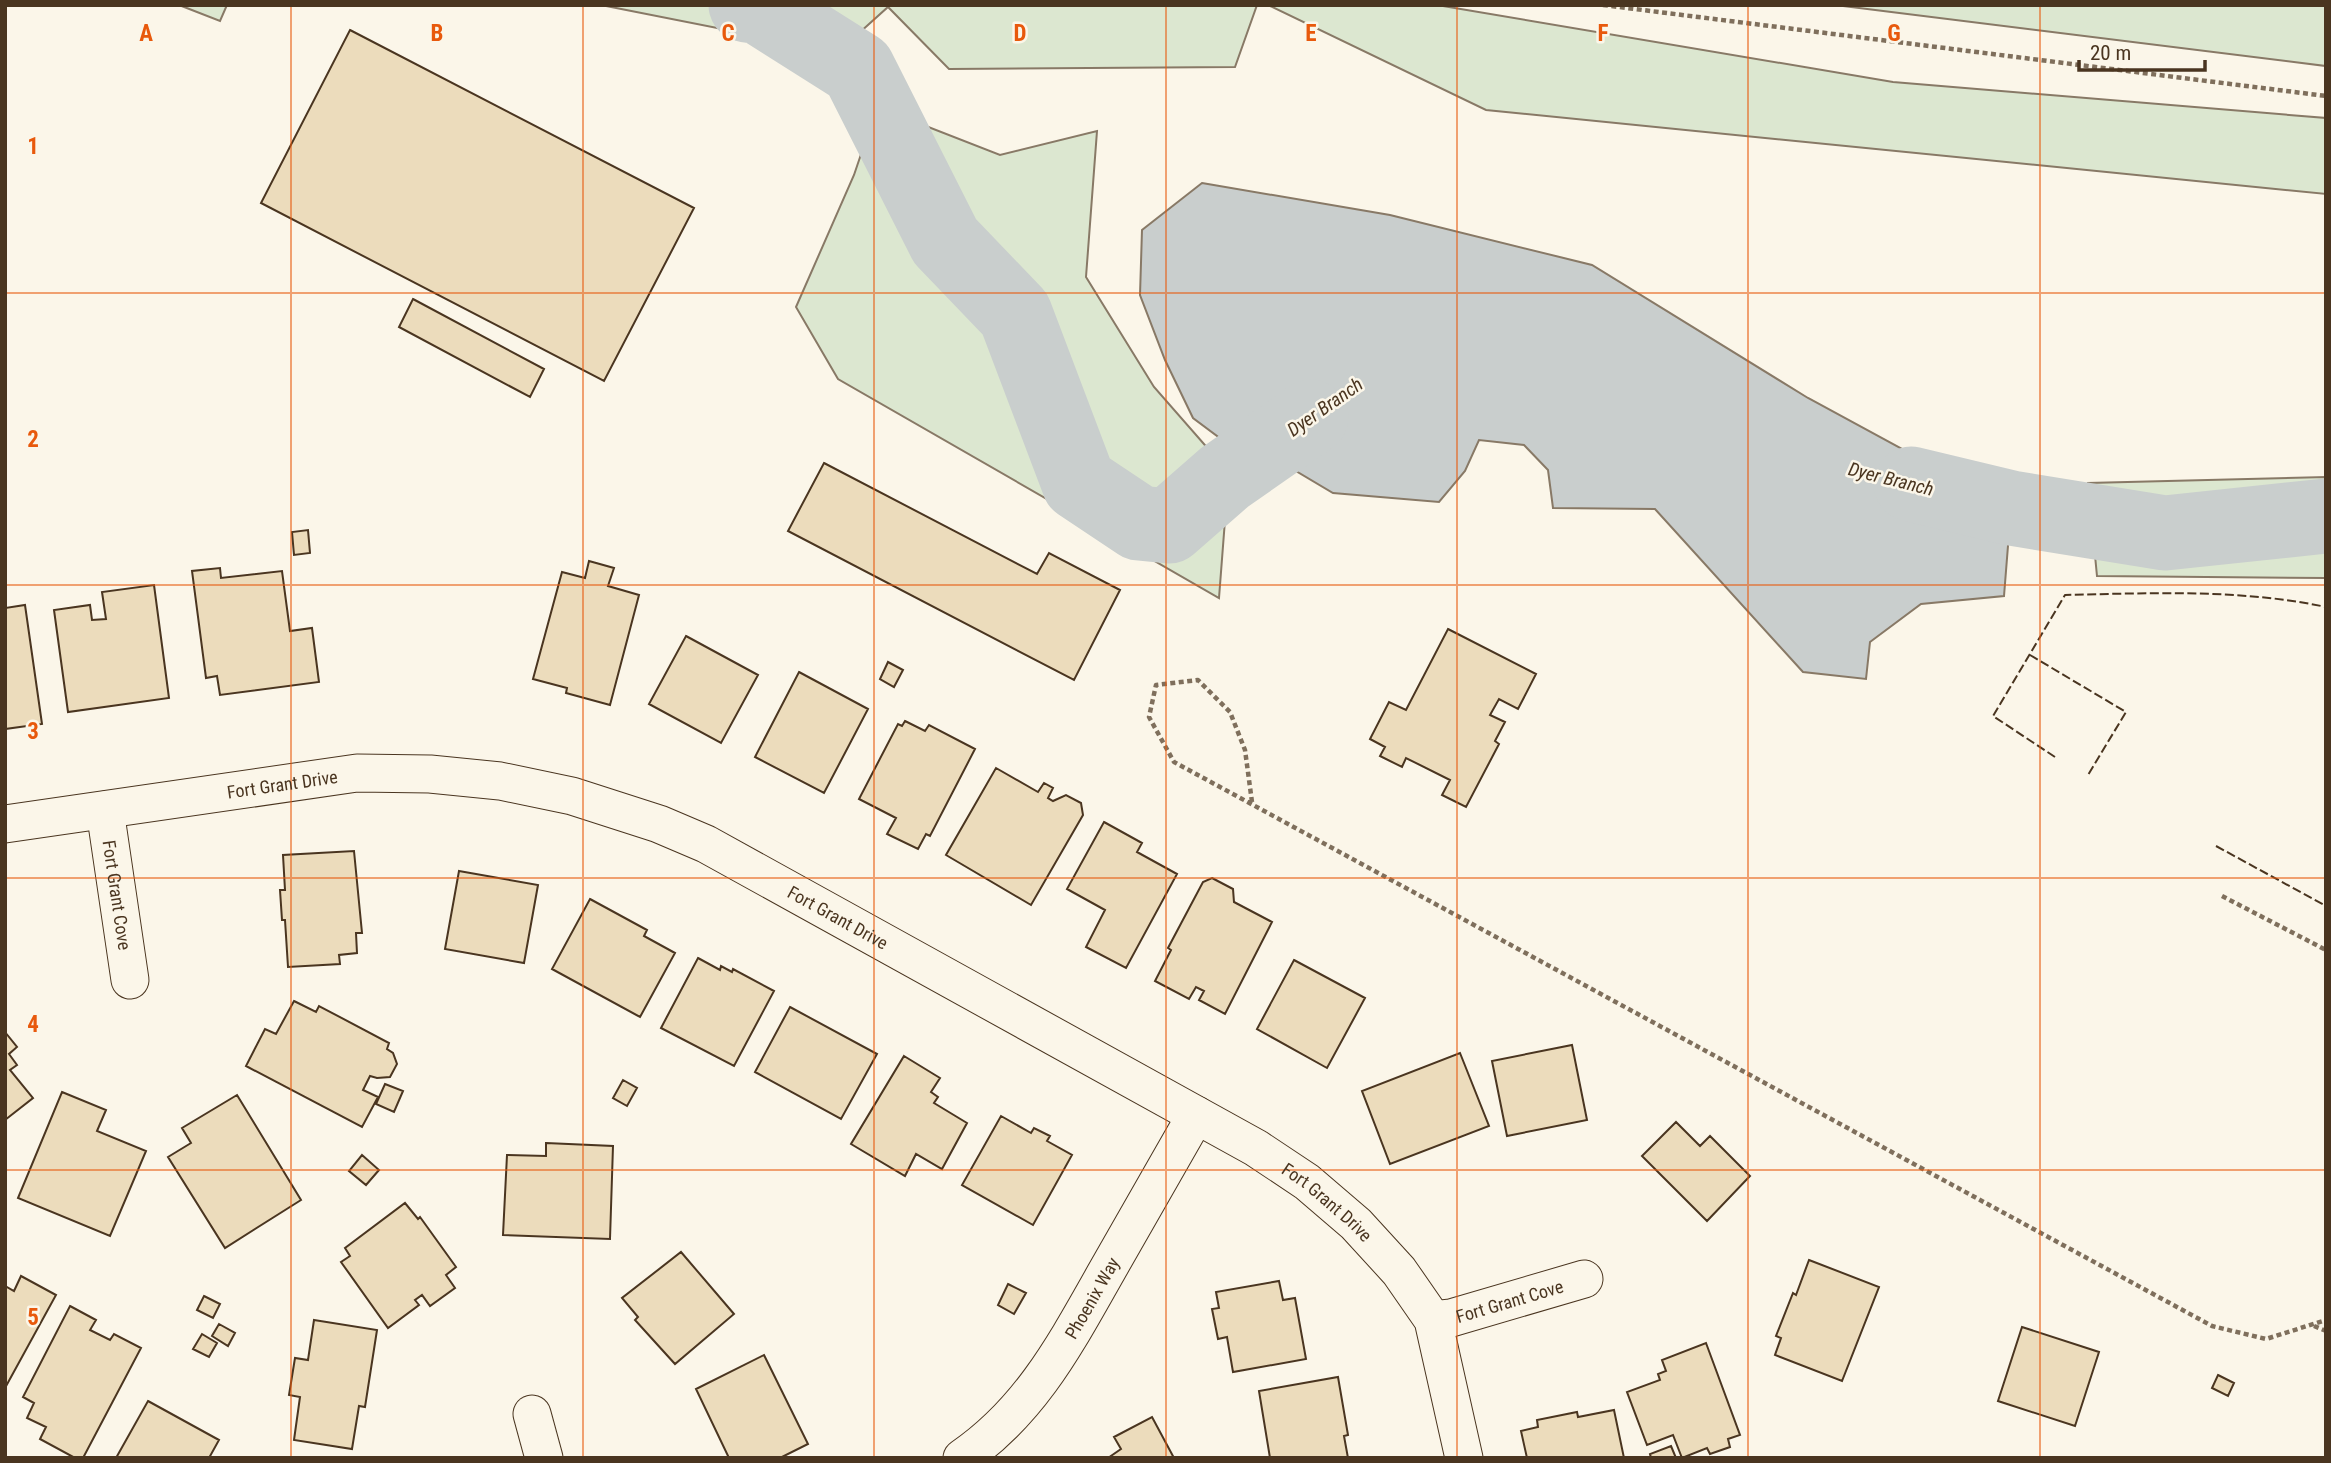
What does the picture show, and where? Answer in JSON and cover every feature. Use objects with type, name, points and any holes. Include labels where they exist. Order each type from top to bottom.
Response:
[{"type":"street","name":"Fort Grant Drive","points":[[5,824],[357,773],[430,774],[500,781],[572,796],[659,824],[706,844],[1256,1148],[1307,1182],[1356,1224],[1399,1271],[1433,1320],[1464,1458]]},
{"type":"street","name":"Fort Grant Cove","points":[[105,810],[130,980]]},
{"type":"street","name":"Phoenix Way","points":[[962,1458],[980,1446],[1023,1406],[1058,1358],[1196,1115]]},
{"type":"street","name":"Fort Grant Cove","points":[[1433,1320],[1451,1318],[1584,1279]]},
{"type":"street","points":[[532,1414],[544,1458]]},
{"type":"path","points":[[1603,5],[2326,96]]},
{"type":"path","points":[[1252,802],[1245,750],[1230,712],[1198,680],[1156,685],[1149,717],[1174,762],[2212,1326],[2266,1339],[2326,1320]]},
{"type":"path","points":[[2222,896],[2326,950]]},
{"type":"path","points":[[2313,1325],[2326,1331]]},
{"type":"green space","points":[[179,5],[227,5],[220,21]]},
{"type":"green space","points":[[601,5],[1257,5],[1235,67],[949,69],[888,7],[838,52]]},
{"type":"green space","points":[[1268,5],[1437,5],[1893,82],[2326,118],[2326,194],[1486,110]]},
{"type":"green space","points":[[1835,5],[2326,5],[2326,66]]},
{"type":"green space","points":[[877,107],[1000,155],[1097,131],[1086,277],[1154,387],[1211,452],[1226,507],[1219,598],[838,379],[796,307],[854,175]]},
{"type":"green space","points":[[2326,477],[2326,578],[2097,576],[2088,483]]},
{"type":"water","points":[[1202,183],[1390,215],[1592,265],[1808,398],[2011,508],[2004,596],[1921,604],[1870,642],[1866,679],[1803,672],[1655,509],[1553,508],[1548,470],[1524,445],[1479,440],[1465,471],[1439,502],[1333,493],[1264,452],[1243,484],[1225,477],[1229,445],[1193,418],[1165,360],[1140,295],[1142,230]]},
{"type":"building","points":[[350,30],[694,208],[604,381],[261,203]]},
{"type":"building","points":[[413,299],[544,369],[530,397],[399,327]]},
{"type":"building","points":[[824,463],[1037,574],[1049,553],[1120,590],[1074,680],[788,531]]},
{"type":"building","points":[[308,530],[310,553],[294,555],[292,532]]},
{"type":"building","points":[[589,561],[614,568],[608,586],[639,595],[610,705],[566,693],[567,688],[533,679],[562,572],[585,578]]},
{"type":"building","points":[[220,568],[221,578],[282,571],[290,631],[312,628],[319,682],[220,695],[217,676],[206,678],[192,571]]},
{"type":"building","points":[[154,585],[169,698],[68,712],[54,610],[90,605],[92,620],[106,619],[102,592]]},
{"type":"building","points":[[25,605],[42,724],[5,729],[5,608]]},
{"type":"building","points":[[1448,629],[1536,674],[1518,709],[1499,699],[1490,715],[1505,722],[1495,741],[1499,744],[1466,807],[1442,795],[1450,780],[1406,758],[1402,767],[1380,756],[1385,747],[1370,739],[1389,702],[1406,710]]},
{"type":"building","points":[[686,636],[758,675],[721,743],[649,704]]},
{"type":"building","points":[[888,662],[903,670],[894,687],[880,679]]},
{"type":"building","points":[[799,672],[868,709],[824,793],[755,757]]},
{"type":"building","points":[[905,721],[925,731],[929,725],[975,749],[930,836],[926,834],[918,849],[887,834],[896,818],[859,799],[898,724],[902,726]]},
{"type":"building","points":[[996,768],[1038,792],[1044,783],[1053,788],[1048,798],[1053,801],[1066,795],[1081,803],[1083,815],[1031,905],[946,855]]},
{"type":"building","points":[[1104,822],[1142,843],[1137,852],[1177,874],[1126,968],[1086,947],[1105,910],[1067,889]]},
{"type":"building","points":[[354,851],[362,933],[356,933],[357,953],[339,955],[340,964],[288,967],[280,890],[285,890],[283,855]]},
{"type":"building","points":[[459,871],[538,885],[524,963],[445,949]]},
{"type":"building","points":[[1212,878],[1233,889],[1234,902],[1272,922],[1225,1014],[1199,1000],[1204,991],[1196,987],[1189,999],[1155,981],[1171,950],[1168,948],[1203,882]]},
{"type":"building","points":[[590,899],[647,930],[644,936],[675,953],[640,1017],[552,969]]},
{"type":"building","points":[[698,958],[720,970],[721,966],[732,972],[733,969],[774,991],[734,1066],[661,1028]]},
{"type":"building","points":[[1294,960],[1365,998],[1327,1068],[1257,1029]]},
{"type":"building","points":[[294,1001],[316,1012],[319,1006],[389,1043],[387,1049],[393,1053],[397,1064],[390,1077],[370,1076],[363,1090],[378,1097],[362,1127],[246,1066],[265,1029],[276,1034]]},
{"type":"building","points":[[790,1007],[877,1054],[841,1119],[755,1072]]},
{"type":"building","points":[[5,1032],[17,1047],[9,1054],[17,1065],[10,1070],[33,1098],[5,1120]]},
{"type":"building","points":[[1572,1045],[1587,1120],[1507,1136],[1492,1061]]},
{"type":"building","points":[[1460,1053],[1489,1126],[1390,1164],[1362,1091]]},
{"type":"building","points":[[904,1056],[940,1078],[931,1092],[938,1097],[934,1103],[967,1123],[942,1169],[916,1154],[905,1176],[851,1144]]},
{"type":"building","points":[[623,1080],[637,1088],[627,1106],[613,1098]]},
{"type":"building","points":[[385,1084],[403,1091],[394,1112],[376,1104]]},
{"type":"building","points":[[62,1092],[106,1110],[97,1131],[146,1151],[110,1236],[18,1198]]},
{"type":"building","points":[[237,1095],[301,1200],[225,1248],[168,1157],[191,1143],[182,1128]]},
{"type":"building","points":[[1001,1116],[1031,1133],[1034,1128],[1050,1136],[1047,1141],[1072,1155],[1033,1225],[962,1185]]},
{"type":"building","points":[[1676,1122],[1700,1146],[1710,1136],[1750,1176],[1707,1221],[1642,1156]]},
{"type":"building","points":[[546,1143],[613,1146],[610,1239],[503,1235],[507,1155],[546,1156]]},
{"type":"building","points":[[362,1155],[379,1170],[366,1185],[349,1171]]},
{"type":"building","points":[[405,1203],[418,1219],[420,1217],[456,1267],[446,1275],[455,1288],[430,1306],[422,1295],[415,1300],[419,1305],[388,1328],[341,1262],[350,1256],[345,1248]]},
{"type":"building","points":[[681,1252],[734,1314],[675,1364],[635,1320],[638,1317],[622,1298]]},
{"type":"building","points":[[1809,1260],[1879,1287],[1842,1381],[1775,1355],[1781,1338],[1776,1336]]},
{"type":"building","points":[[21,1276],[56,1295],[5,1388],[5,1286],[14,1291]]},
{"type":"building","points":[[1279,1281],[1283,1300],[1295,1298],[1306,1359],[1233,1372],[1227,1337],[1218,1339],[1212,1309],[1219,1308],[1216,1292]]},
{"type":"building","points":[[1008,1284],[1026,1293],[1014,1314],[998,1305]]},
{"type":"building","points":[[204,1296],[220,1304],[213,1318],[197,1310]]},
{"type":"building","points":[[70,1306],[96,1320],[90,1330],[110,1340],[114,1334],[141,1348],[83,1458],[75,1458],[40,1439],[46,1427],[27,1418],[34,1403],[23,1397]]},
{"type":"building","points":[[314,1320],[377,1330],[365,1407],[359,1406],[352,1449],[294,1440],[300,1397],[289,1395],[295,1358],[308,1360]]},
{"type":"building","points":[[219,1324],[235,1333],[228,1346],[212,1336]]},
{"type":"building","points":[[2022,1327],[2099,1352],[2075,1426],[1998,1401]]},
{"type":"building","points":[[202,1334],[217,1343],[209,1357],[193,1349]]},
{"type":"building","points":[[1706,1343],[1740,1435],[1728,1439],[1730,1447],[1710,1454],[1707,1448],[1682,1458],[1673,1435],[1647,1445],[1627,1392],[1660,1380],[1658,1374],[1666,1371],[1662,1360]]},
{"type":"building","points":[[764,1355],[808,1444],[780,1458],[729,1458],[696,1389]]},
{"type":"building","points":[[2218,1375],[2234,1383],[2228,1396],[2212,1388]]},
{"type":"building","points":[[1338,1377],[1348,1435],[1344,1436],[1348,1458],[1270,1458],[1259,1391]]},
{"type":"building","points":[[148,1401],[219,1440],[209,1458],[116,1458]]},
{"type":"building","points":[[1614,1410],[1624,1458],[1527,1458],[1521,1431],[1538,1427],[1537,1420],[1577,1412],[1578,1417]]},
{"type":"building","points":[[1152,1417],[1174,1458],[1108,1458],[1121,1449],[1114,1437]]},
{"type":"building","points":[[1671,1446],[1676,1458],[1651,1458],[1650,1454]]},
{"type":"waterway","name":"Dyer Branch","points":[[746,5],[760,7],[858,69],[945,241],[1015,314],[1079,483],[1139,523],[1169,526],[1225,477],[1311,417]]},
{"type":"waterway","name":"Dyer Branch","points":[[1911,484],[2011,508],[2165,533],[2326,516]]},
{"type":"fence","points":[[2055,757],[1993,716],[2065,595],[2229,595],[2326,607]]},
{"type":"fence","points":[[2030,655],[2126,712],[2088,775]]},
{"type":"fence","points":[[2216,846],[2326,906]]}]
